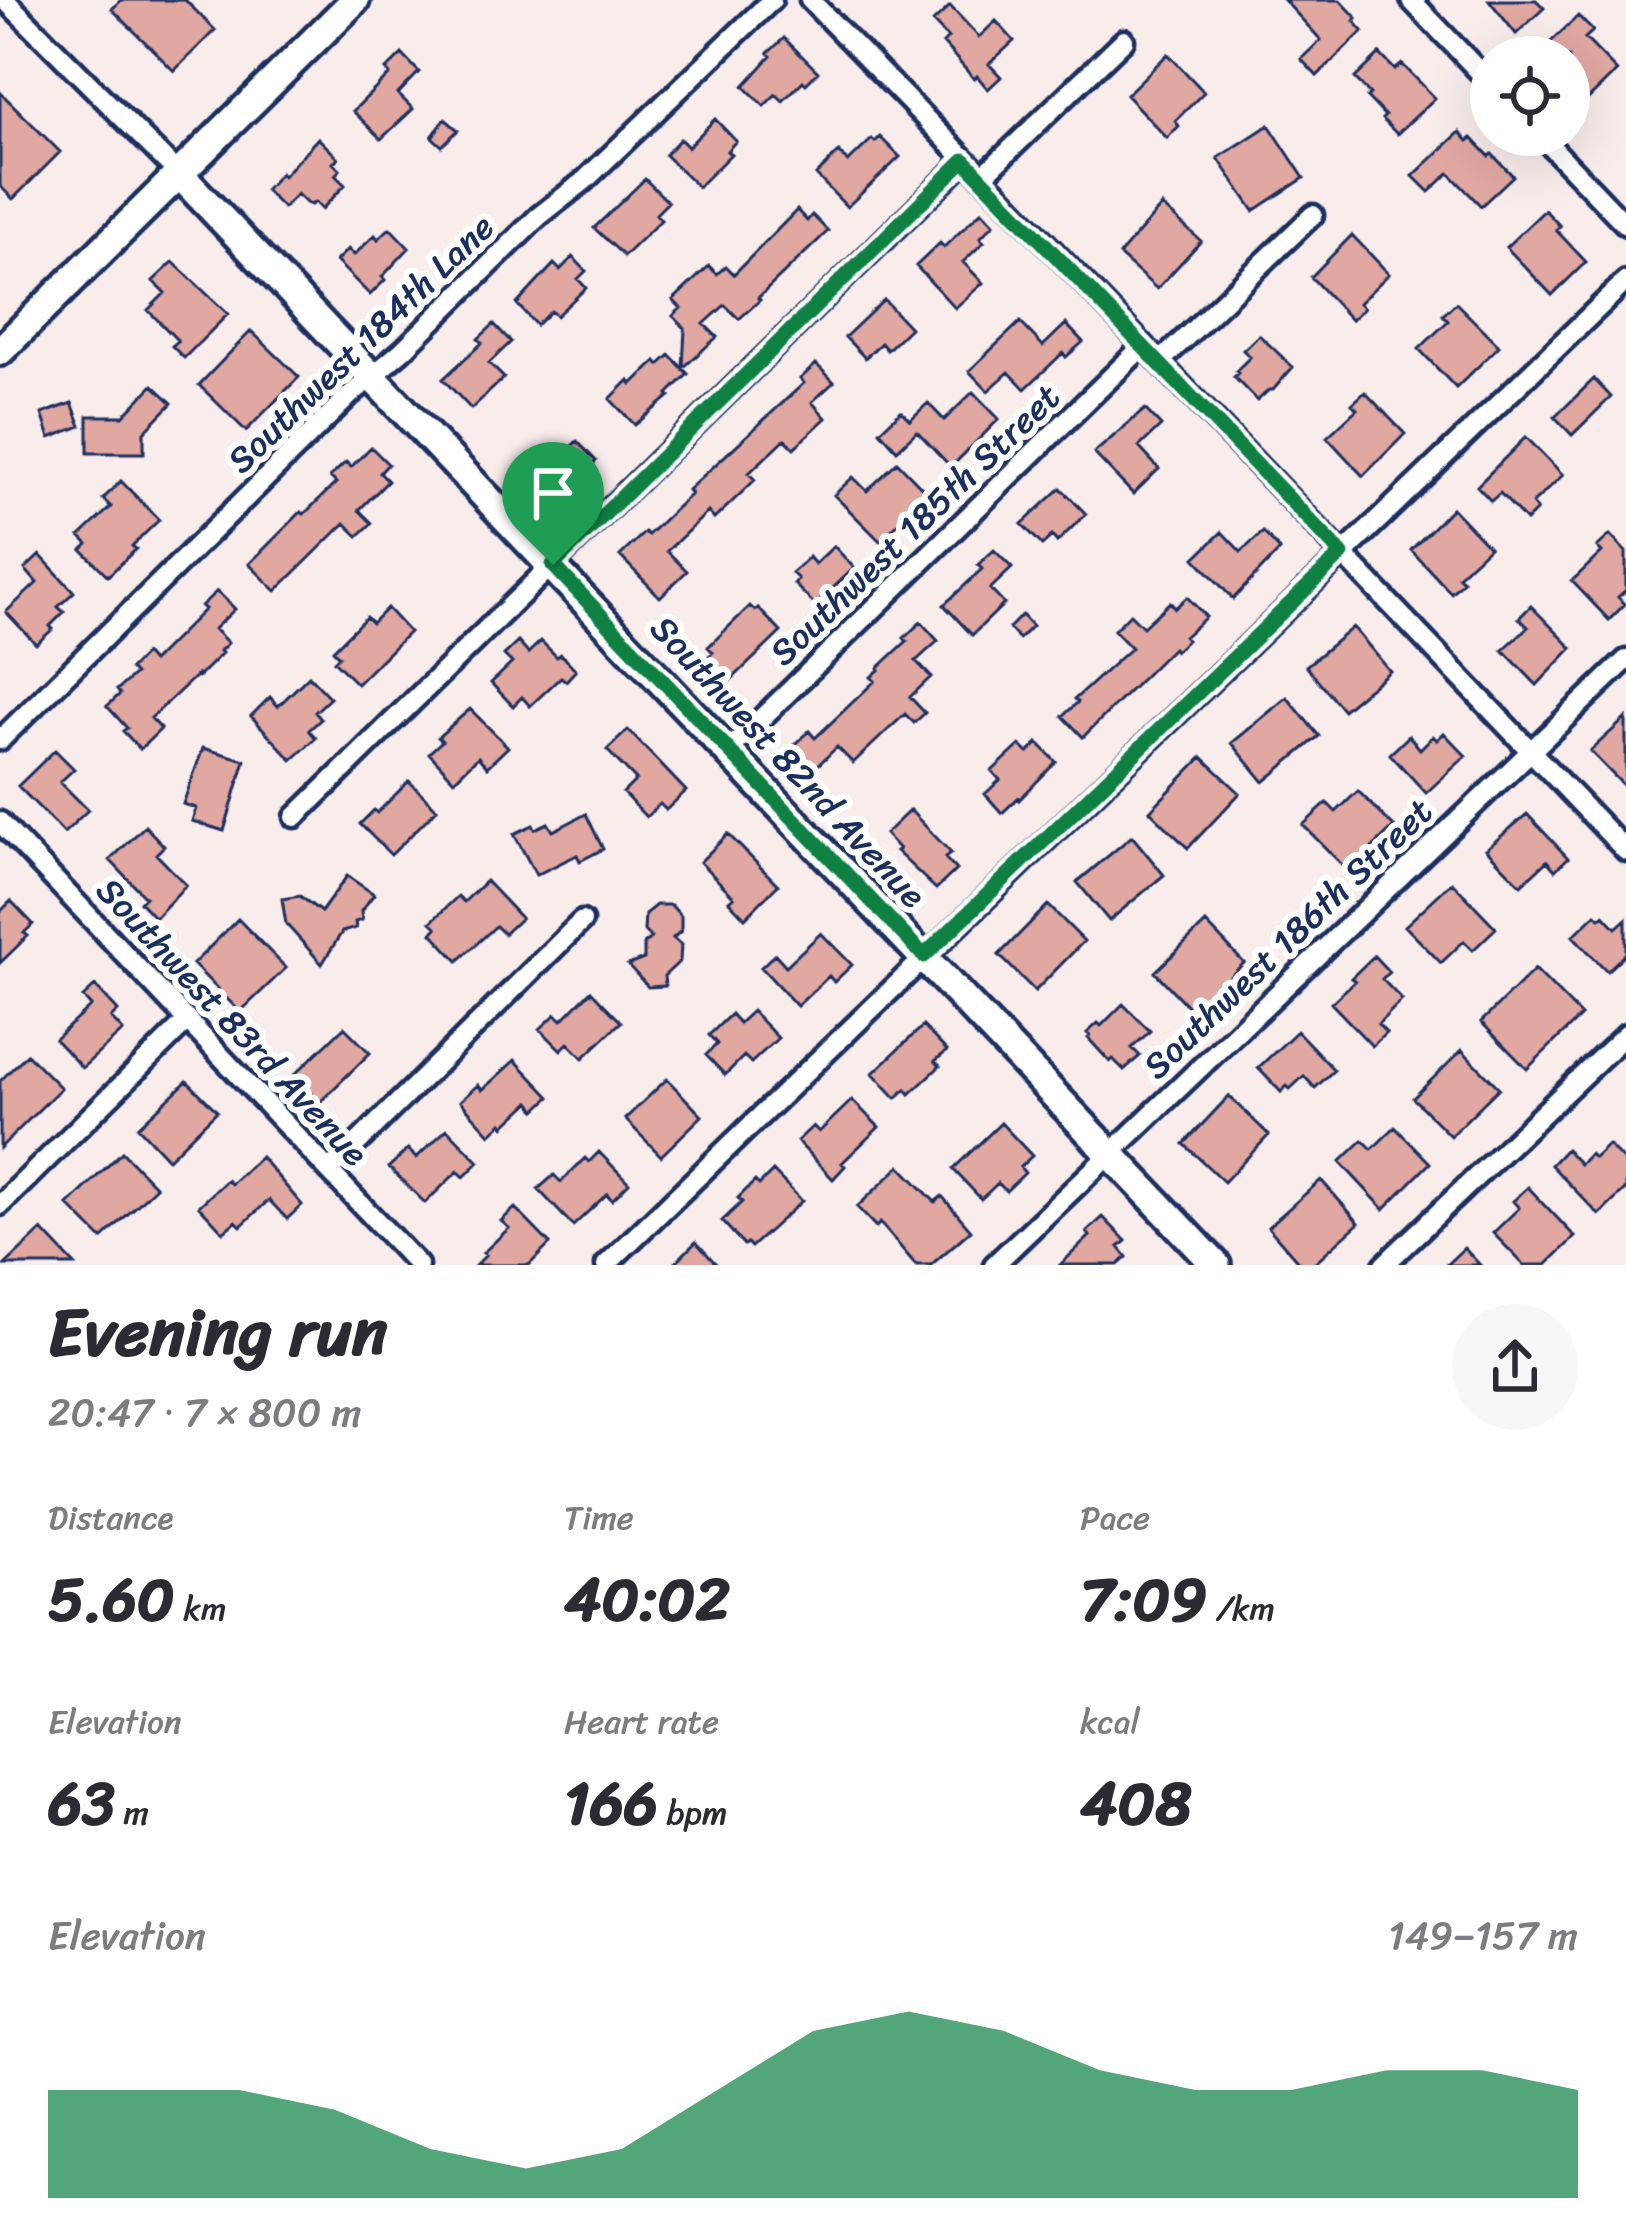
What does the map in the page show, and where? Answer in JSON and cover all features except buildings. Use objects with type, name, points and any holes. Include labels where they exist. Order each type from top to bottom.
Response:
[{"type":"street","name":"Southwest 82nd Avenue","points":[[5,0],[373,375],[1216,1265]]},
{"type":"street","points":[[0,351],[356,0]]},
{"type":"street","name":"Southwest 184th Lane","points":[[0,740],[373,375],[772,0]]},
{"type":"street","points":[[809,0],[1626,851]]},
{"type":"street","points":[[1411,0],[1470,62]]},
{"type":"street","points":[[982,177],[1124,40]]},
{"type":"street","points":[[1560,156],[1626,225]]},
{"type":"street","points":[[295,818],[964,160]]},
{"type":"street","points":[[1160,362],[1313,214]]},
{"type":"street","points":[[606,1265],[1626,280]]},
{"type":"street","name":"Southwest 185th Street","points":[[729,750],[1144,345]]},
{"type":"street","name":"Southwest 186th Street","points":[[994,1265],[1626,660]]},
{"type":"street","name":"Southwest 83rd Avenue","points":[[4,834],[188,1020],[418,1265]]},
{"type":"street","points":[[329,1171],[582,921]]},
{"type":"street","points":[[0,1205],[188,1020]]},
{"type":"street","points":[[1384,1265],[1626,1034]]},
{"type":"route","points":[[964,160],[1342,554],[924,956],[553,565],[964,160]]}]
